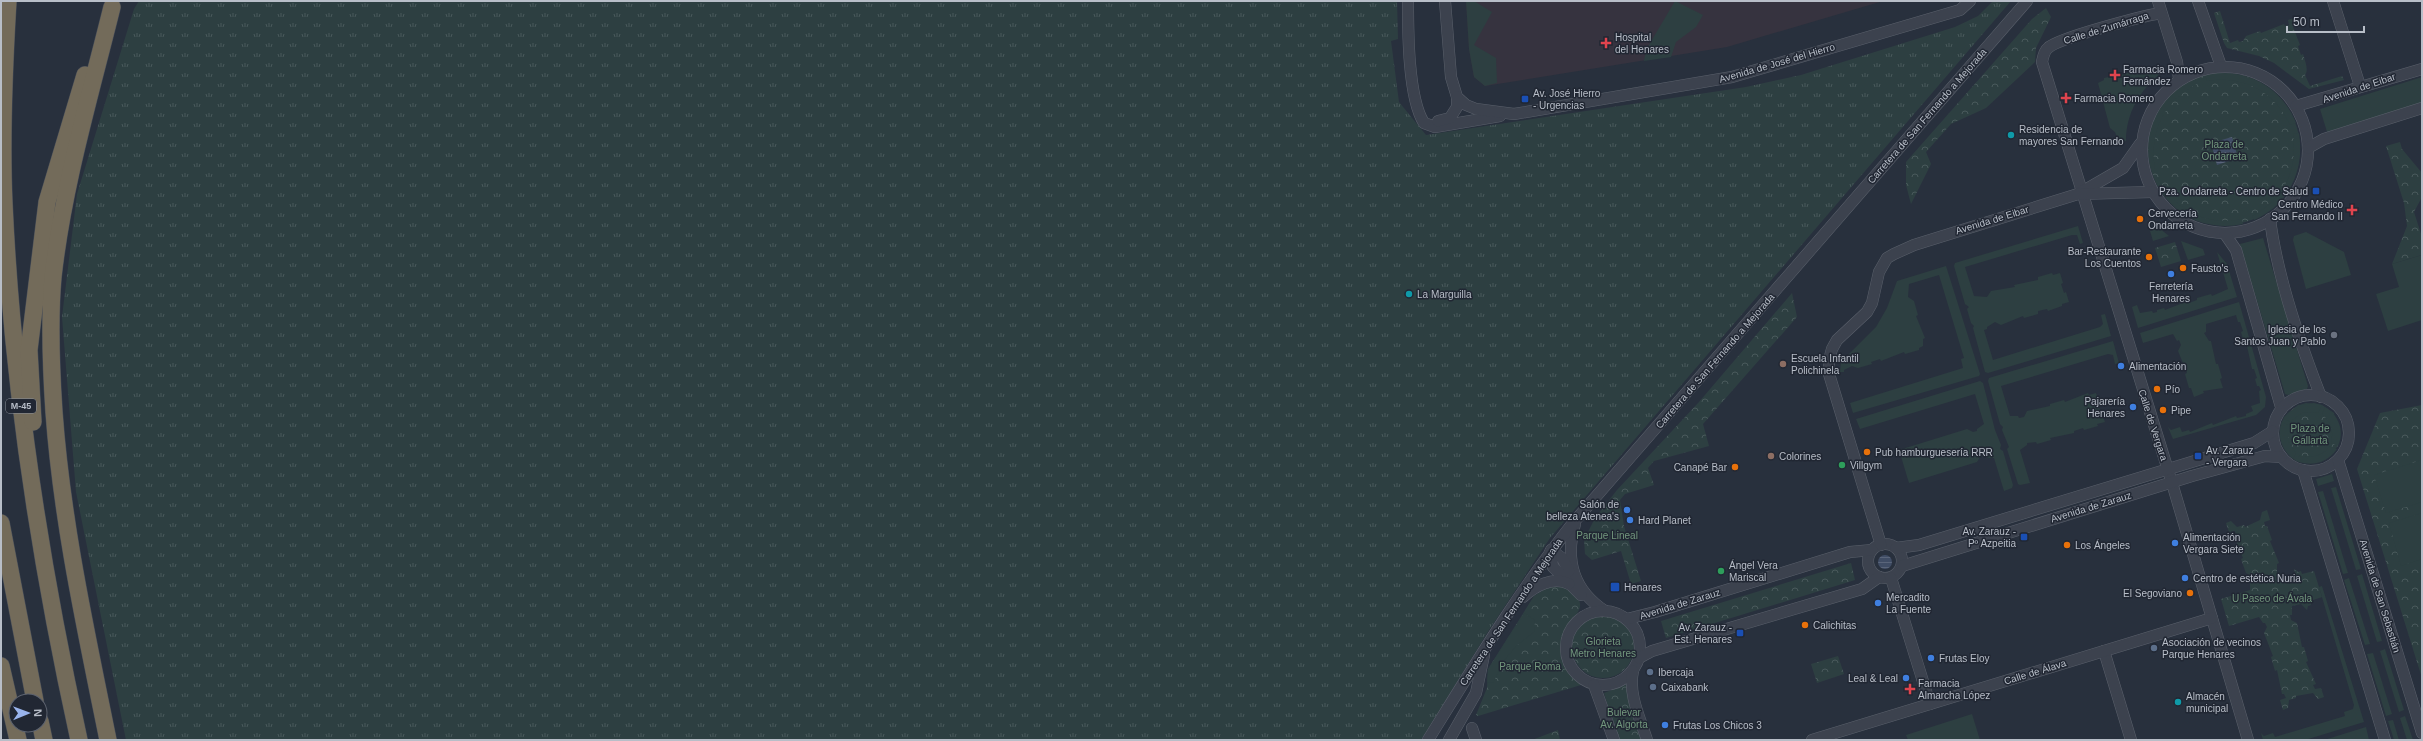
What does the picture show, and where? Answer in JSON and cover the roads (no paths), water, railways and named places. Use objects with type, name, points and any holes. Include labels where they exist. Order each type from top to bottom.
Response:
[{"type":"highway","name":"M-45","points":[[8,1],[4,67],[4,202],[14,348],[28,466],[47,588],[79,740]]},
{"type":"highway","points":[[28,466],[34,432],[29,350],[46,202],[92,54],[113,4]]},
{"type":"highway","points":[[108,740],[73,568],[58,461],[50,350],[53,278],[64,206],[113,4]]},
{"type":"highway","points":[[1,523],[33,693]]},
{"type":"highway","points":[[1,666],[18,740]]},
{"type":"street","points":[[1408,1],[1408,28],[1414,91],[1420,117],[1430,121],[1450,118],[1457,107],[1457,97],[1451,77],[1445,1]]},
{"type":"street","name":"Avenida de José del Hierro","points":[[1420,117],[1428,126],[1435,127],[1732,77],[1960,10],[1970,1]]},
{"type":"street","name":"Carretera de San Fernando a Mejorada","points":[[1428,740],[1486,646],[1551,551],[1577,519],[2027,1]]},
{"type":"street","points":[[2158,1],[2176,62],[2179,79]]},
{"type":"street","points":[[2198,1],[2221,66]]},
{"type":"street","points":[[2333,1],[2360,86]]},
{"type":"street","name":"Calle de Zumárraga","points":[[2052,45],[2092,31],[2161,13]]},
{"type":"street","name":"Calle de Vergara","points":[[2052,45],[2044,53],[2042,62],[2081,193],[2172,483],[2248,740]]},
{"type":"street","points":[[2221,66],[2258,73],[2281,89],[2296,106],[2305,126],[2308,148],[2306,171],[2300,188],[2289,202],[2270,220],[2250,231],[2225,234],[2208,231],[2183,221],[2170,213],[2152,192],[2145,174],[2140,144],[2145,122],[2156,100],[2179,79],[2199,71],[2221,66]]},
{"type":"street","name":"Avenida de Eibar","points":[[2296,106],[2312,103],[2360,86],[2422,69]]},
{"type":"street","points":[[1457,97],[1466,105],[1476,109],[1511,114]]},
{"type":"street","points":[[2308,148],[2324,138],[2422,108]]},
{"type":"street","name":"Avenida de Eibar","points":[[1876,548],[1843,420],[1829,374],[1830,353],[1837,340],[1867,312],[1872,303],[1880,272],[1887,258],[1907,247],[2081,193],[2123,168],[2140,144]]},
{"type":"street","name":"Avenida de Eibar","points":[[2081,193],[2152,192]]},
{"type":"street","points":[[2270,220],[2273,239],[2285,284],[2321,397]]},
{"type":"street","points":[[2225,234],[2236,250],[2282,407]]},
{"type":"street","points":[[2304,396],[2321,397],[2337,406],[2347,422],[2348,440],[2345,449],[2338,460],[2321,470],[2303,470],[2292,466],[2281,457],[2274,445],[2273,431],[2276,415],[2282,407],[2292,399],[2304,396]]},
{"type":"street","name":"Avenida de Zarauz","points":[[1627,619],[1655,612],[1850,552],[1889,545],[1896,548],[1919,545],[2254,443],[2273,431]]},
{"type":"street","name":"Avenida de Zarauz","points":[[1902,566],[2265,456],[2281,457]]},
{"type":"street","name":"Avenida de San Sebastián","points":[[2338,460],[2422,732]]},
{"type":"street","points":[[2303,470],[2385,740]]},
{"type":"street","points":[[1577,519],[1570,555],[1577,585],[1585,602],[1587,615]]},
{"type":"street","points":[[1876,548],[1868,558],[1868,566],[1872,573],[1879,578]]},
{"type":"street","points":[[1639,658],[1652,651],[1862,589],[1879,578],[1891,578],[1898,574],[1902,566],[1902,556],[1896,548]]},
{"type":"street","points":[[1551,551],[1553,567],[1577,585],[1591,600],[1605,611]]},
{"type":"street","points":[[1891,578],[1930,704]]},
{"type":"street","points":[[1512,609],[1530,591],[1542,584],[1564,582],[1577,585]]},
{"type":"street","points":[[1634,671],[1623,680],[1613,685],[1594,685],[1576,674],[1566,653],[1570,631],[1587,615],[1605,611],[1616,613],[1627,619],[1634,627],[1639,637],[1639,658],[1631,681],[1632,694],[1647,740]]},
{"type":"street","name":"Calle de Álava","points":[[1812,740],[2212,618]]},
{"type":"street","points":[[1449,740],[1476,692],[1486,646]]},
{"type":"street","points":[[2104,651],[2131,740]]},
{"type":"street","points":[[1594,685],[1614,740]]},
{"type":"street","points":[[1472,728],[1476,740]]},
{"type":"water","points":[[2232,137],[2238,158],[2217,165],[2211,143]]},
{"type":"water","points":[[1885,555],[1890,557],[1892,562],[1890,567],[1885,569],[1880,567],[1878,562],[1880,557]]},
{"type":"place","name":"Hospital del Henares","points":[[1606,43]]},
{"type":"place","name":"Farmacia Romero Fernández","points":[[2115,75]]},
{"type":"place","name":"Farmacia Romero","points":[[2066,98]]},
{"type":"place","name":"Av. José Hierro - Urgencias","points":[[1525,99]]},
{"type":"place","name":"Residencia de mayores San Fernando","points":[[2011,135]]},
{"type":"place","name":"Pza. Ondarreta - Centro de Salud","points":[[2316,191]]},
{"type":"place","name":"Centro Médico San Fernando II","points":[[2352,210]]},
{"type":"place","name":"Cervecería Ondarreta","points":[[2140,219]]},
{"type":"place","name":"Bar-Restaurante Los Cuentos","points":[[2149,257]]},
{"type":"place","name":"Fausto's","points":[[2183,268]]},
{"type":"place","name":"Ferretería Henares","points":[[2171,274]]},
{"type":"place","name":"La Marguilla","points":[[1409,294]]},
{"type":"place","name":"Iglesia de los Santos Juan y Pablo","points":[[2334,335]]},
{"type":"place","name":"Escuela Infantil Polichinela","points":[[1783,364]]},
{"type":"place","name":"Alimentación","points":[[2121,366]]},
{"type":"place","name":"Pío","points":[[2157,389]]},
{"type":"place","name":"Pajarería Henares","points":[[2133,407]]},
{"type":"place","name":"Pipe","points":[[2163,410]]},
{"type":"place","name":"Pub hamburguesería RRR","points":[[1867,452]]},
{"type":"place","name":"Colorines","points":[[1771,456]]},
{"type":"place","name":"Av. Zarauz - Vergara","points":[[2198,456]]},
{"type":"place","name":"Villgym","points":[[1842,465]]},
{"type":"place","name":"Canapé Bar","points":[[1735,467]]},
{"type":"place","name":"Salón de belleza Atenea's","points":[[1627,510]]},
{"type":"place","name":"Hard Planet","points":[[1630,520]]},
{"type":"place","name":"Av. Zarauz - Pº Azpeitia","points":[[2024,537]]},
{"type":"place","name":"Alimentación Vergara Siete","points":[[2175,543]]},
{"type":"place","name":"Los Ángeles","points":[[2067,545]]},
{"type":"place","name":"Ángel Vera Mariscal","points":[[1721,571]]},
{"type":"place","name":"Centro de estética Nuria","points":[[2185,578]]},
{"type":"place","name":"Henares","points":[[1615,587]]},
{"type":"place","name":"El Segoviano","points":[[2190,593]]},
{"type":"place","name":"Mercadito La Fuente","points":[[1878,603]]},
{"type":"place","name":"Calichitas","points":[[1805,625]]},
{"type":"place","name":"Av. Zarauz - Est. Henares","points":[[1740,633]]},
{"type":"place","name":"Asociación de vecinos Parque Henares","points":[[2154,648]]},
{"type":"place","name":"Frutas Eloy","points":[[1931,658]]},
{"type":"place","name":"Ibercaja","points":[[1650,672]]},
{"type":"place","name":"Leal & Leal","points":[[1906,678]]},
{"type":"place","name":"Caixabank","points":[[1653,687]]},
{"type":"place","name":"Farmacia Almarcha López","points":[[1910,689]]},
{"type":"place","name":"Almacén municipal","points":[[2178,702]]},
{"type":"place","name":"Frutas Los Chicos 3","points":[[1665,725]]},
{"type":"park label","name":"Plaza de Ondarreta","points":[[2224,150]]},
{"type":"park label","name":"Plaza de Gallarta","points":[[2310,434]]},
{"type":"park label","name":"Parque Lineal","points":[[1607,535]]},
{"type":"park label","name":"U Paseo de Ávala","points":[[2272,598]]},
{"type":"park label","name":"Glorieta Metro Henares","points":[[1603,646]]},
{"type":"park label","name":"Parque Roma","points":[[1530,666]]},
{"type":"park label","name":"Bulevar Av. Algorta","points":[[1624,718]]}]
